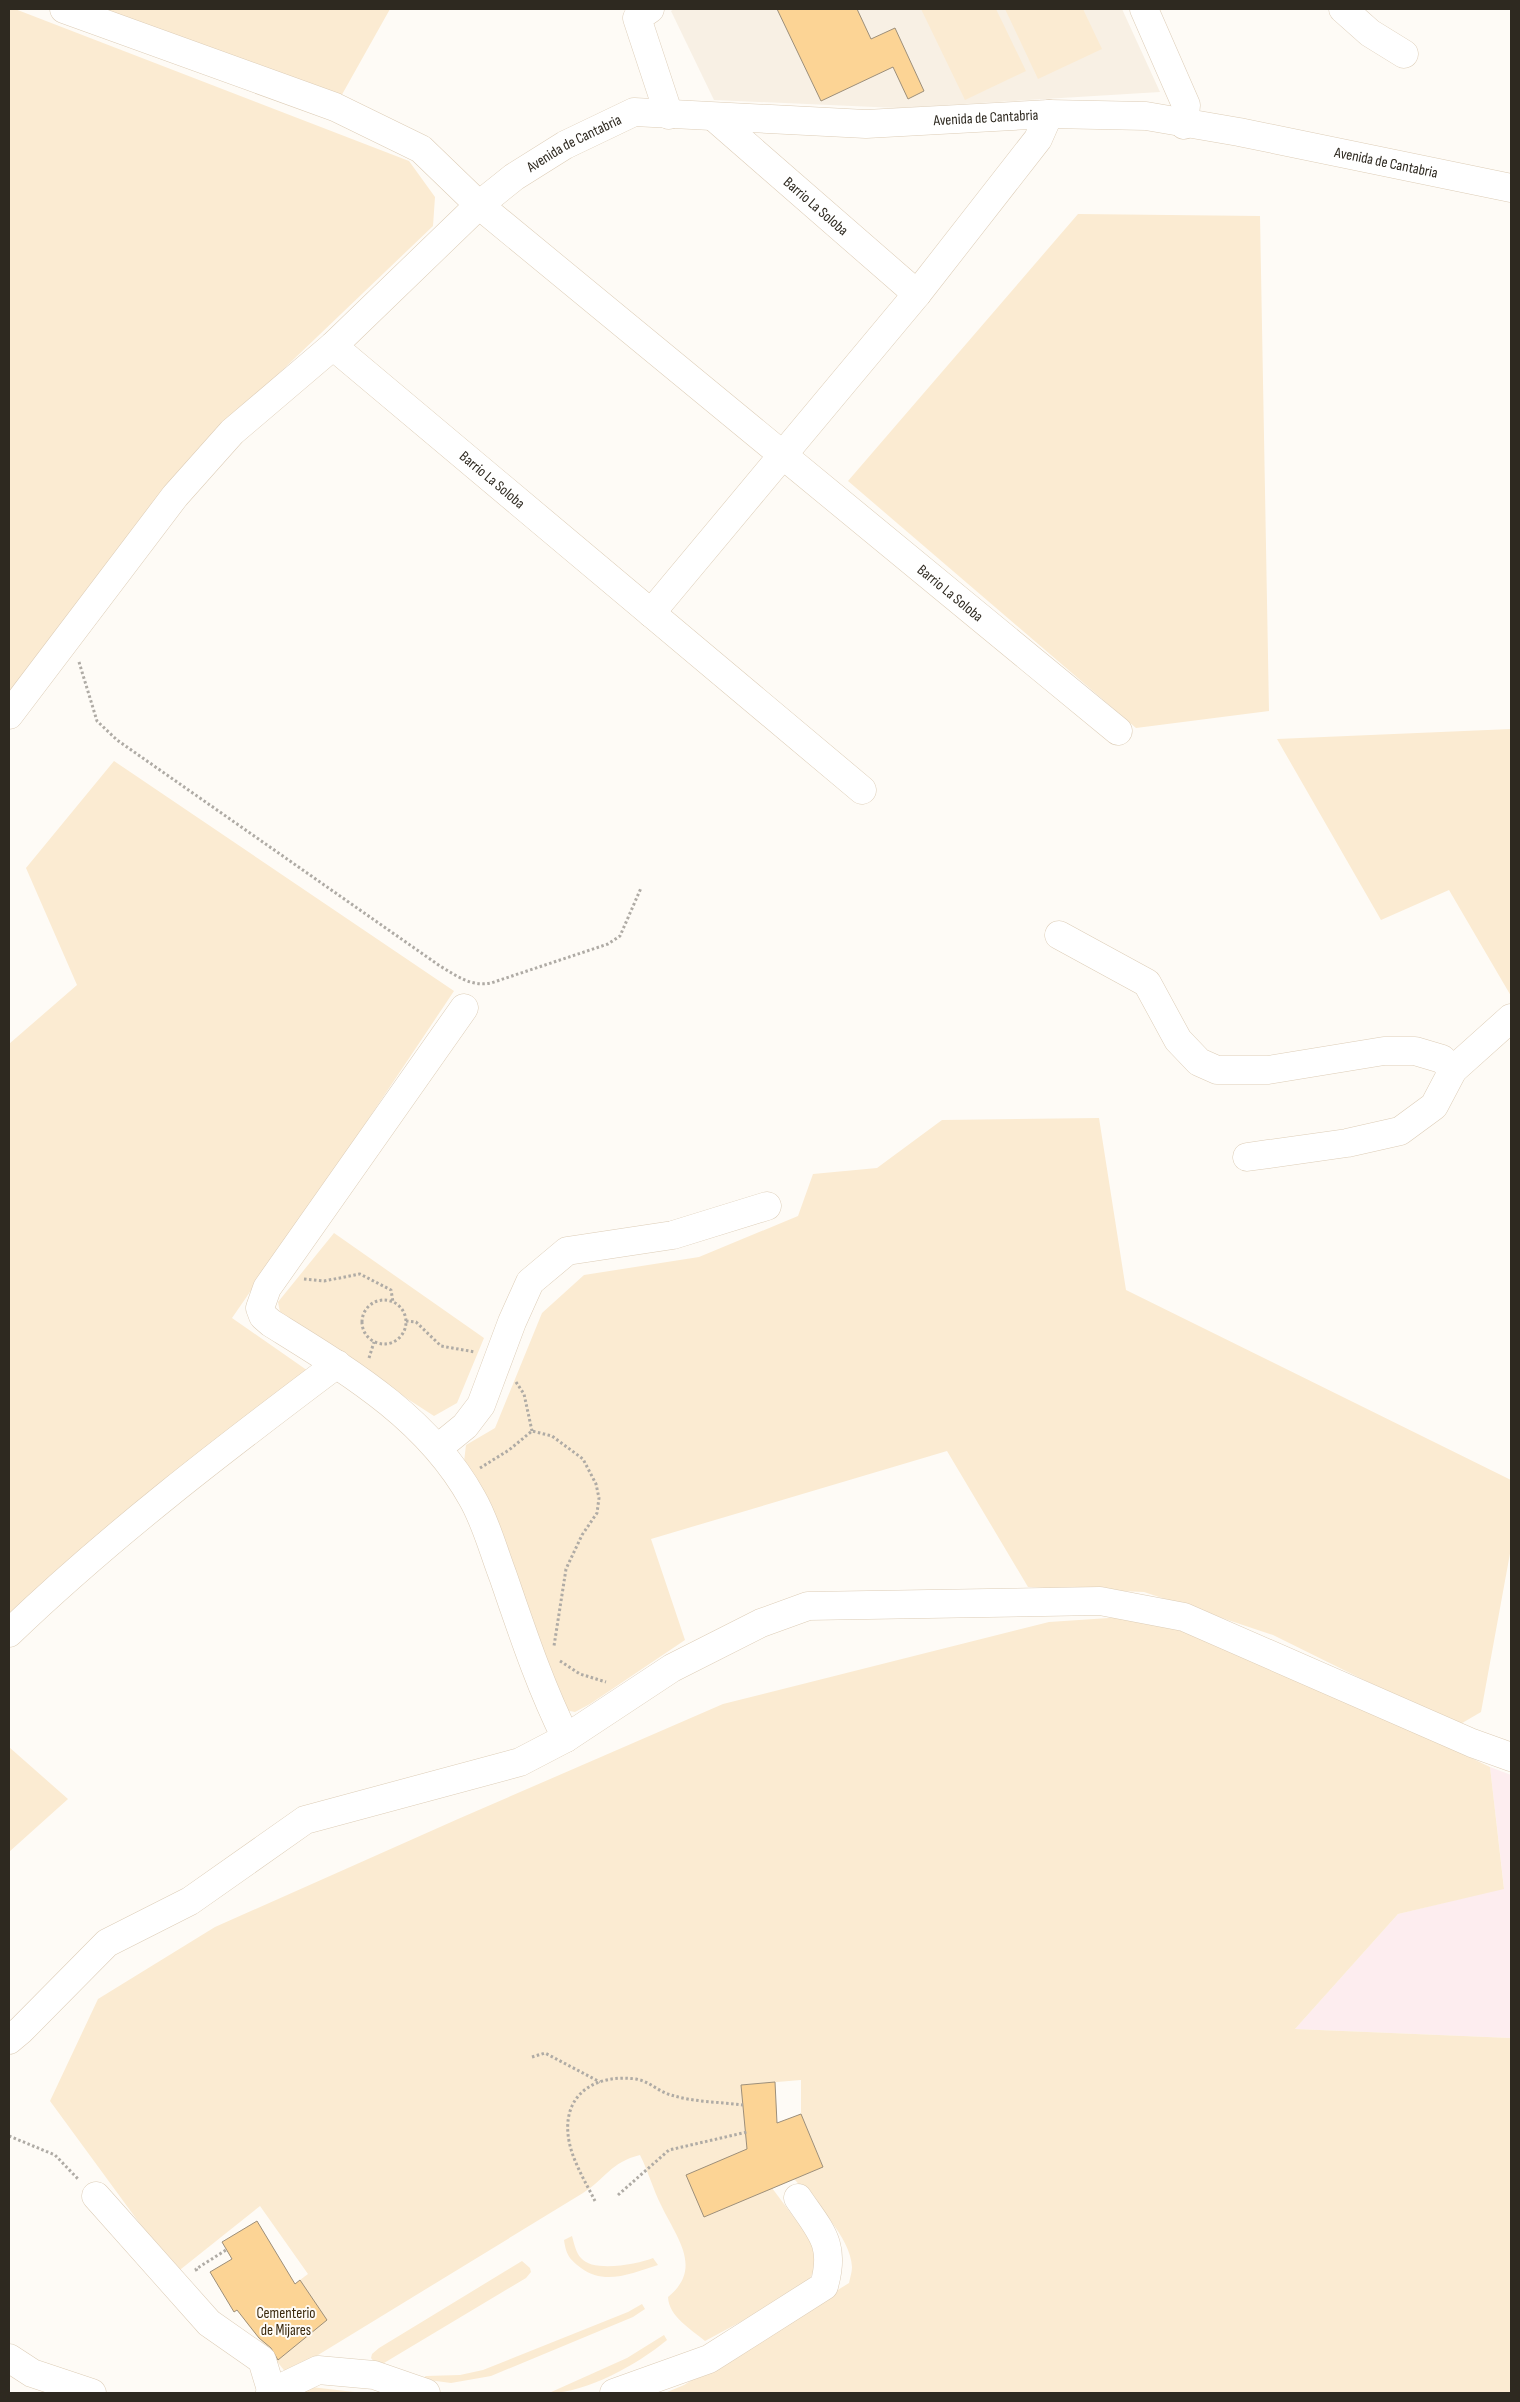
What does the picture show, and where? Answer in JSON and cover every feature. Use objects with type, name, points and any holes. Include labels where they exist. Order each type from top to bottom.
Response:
[{"type":"street","name":"Barrio La Soloba","points":[[64,9],[335,108],[421,149],[479,204],[1118,731]]},
{"type":"street","points":[[650,9],[637,18],[669,115]]},
{"type":"street","points":[[1144,9],[1186,105],[1184,124]]},
{"type":"street","points":[[1343,9],[1370,33],[1404,54]]},
{"type":"street","name":"Avenida de Cantabria","points":[[9,716],[175,496],[232,432],[333,346],[479,204],[514,177],[565,145],[634,112],[715,118],[890,124],[1049,114],[1146,116],[1239,132],[1511,188]]},
{"type":"street","points":[[651,613],[917,294],[1038,140],[1049,114]]},
{"type":"street","name":"Barrio La Soloba","points":[[715,118],[917,294]]},
{"type":"street","name":"Barrio La Soloba","points":[[333,346],[862,790]]},
{"type":"street","points":[[1059,935],[1147,984],[1178,1040],[1199,1062],[1217,1070],[1268,1070],[1384,1050],[1415,1051],[1442,1059],[1453,1070]]},
{"type":"street","points":[[464,1008],[276,1275],[260,1302],[263,1316],[337,1364],[392,1404],[438,1448],[460,1478],[473,1499],[542,1657],[547,1700],[566,1738]]},
{"type":"street","points":[[1247,1157],[1347,1143],[1400,1131],[1434,1106],[1453,1070],[1511,1018]]},
{"type":"street","points":[[438,1448],[465,1426],[481,1405],[512,1322],[530,1282],[567,1251],[673,1235],[767,1206]]},
{"type":"street","points":[[9,1633],[52,1591],[210,1461],[337,1364]]},
{"type":"street","points":[[9,2040],[107,1943],[190,1901],[305,1820],[520,1762],[566,1738],[680,1664],[761,1623],[808,1606],[1100,1601],[1184,1617],[1472,1743],[1511,1757]]},
{"type":"street","points":[[96,2196],[208,2323],[262,2360],[272,2392],[318,2370],[374,2375],[426,2393]]},
{"type":"street","points":[[614,2393],[709,2359],[824,2286],[829,2266],[828,2246],[798,2198]]},
{"type":"street","points":[[9,2358],[32,2372],[92,2393]]},
{"type":"path","points":[[66,640],[75,652],[82,668],[92,710],[97,721],[106,731],[217,812],[338,892],[440,966],[466,981],[479,984],[496,981],[608,944],[620,936],[640,888]]},
{"type":"path","points":[[276,1275],[324,1281],[360,1274],[391,1290],[393,1302],[404,1313],[405,1329],[402,1335],[389,1344],[374,1342],[364,1332],[362,1316],[366,1310],[378,1301],[393,1302]]},
{"type":"path","points":[[460,1478],[509,1450],[532,1430],[552,1436],[583,1459],[596,1484],[599,1498],[597,1513],[582,1535],[566,1569],[542,1657],[580,1674],[638,1691]]},
{"type":"path","points":[[532,2057],[544,2054],[600,2083]]},
{"type":"path","points":[[595,2201],[582,2175],[568,2134],[570,2113],[577,2094],[590,2086],[611,2079],[639,2080],[669,2095],[743,2105]]},
{"type":"path","points":[[618,2195],[669,2150],[747,2132]]},
{"type":"path","points":[[9,2136],[55,2156],[96,2196]]},
{"type":"shaded area","points":[[674,9],[1122,9],[1160,92],[897,108],[714,100],[671,11]]},
{"type":"shaded area","points":[[1490,1767],[1511,1775],[1511,2038],[1295,2029],[1398,1914],[1504,1888]]},
{"type":"green space","points":[[9,9],[15,9],[409,161],[435,197],[433,226],[222,428],[9,695]]},
{"type":"green space","points":[[64,9],[390,9],[335,107]]},
{"type":"green space","points":[[921,9],[996,9],[1026,71],[965,100]]},
{"type":"green space","points":[[1005,9],[1083,9],[1102,49],[1038,79]]},
{"type":"green space","points":[[1078,214],[1260,216],[1269,711],[1136,728],[848,481]]},
{"type":"green space","points":[[1511,729],[1511,996],[1449,890],[1381,920],[1277,739]]},
{"type":"green space","points":[[114,761],[454,991],[335,1169],[232,1318],[311,1373],[9,1621],[9,1044],[77,985],[26,868]]},
{"type":"green space","points":[[1099,1118],[1126,1290],[1511,1480],[1511,1548],[1481,1712],[1457,1726],[1273,1635],[1144,1592],[1028,1587],[947,1451],[651,1539],[685,1640],[590,1704],[575,1712],[565,1710],[497,1519],[464,1462],[466,1445],[495,1428],[542,1313],[584,1275],[699,1257],[798,1216],[813,1174],[877,1168],[942,1120]]},
{"type":"green space","points":[[334,1233],[484,1338],[457,1403],[434,1416],[281,1317],[278,1302]]},
{"type":"green space","name":"Cementerio de Mijares","points":[[1139,1616],[1207,1636],[1330,1690],[1490,1767],[1504,1889],[1398,1914],[1295,2029],[1511,2038],[1511,2393],[665,2393],[684,2385],[849,2283],[852,2267],[850,2255],[845,2244],[830,2220],[794,2179],[823,2167],[801,2114],[801,2080],[741,2085],[745,2126],[772,2188],[814,2244],[817,2264],[810,2278],[796,2292],[705,2341],[687,2327],[672,2311],[668,2297],[679,2286],[684,2275],[686,2264],[684,2252],[658,2199],[640,2155],[615,2166],[591,2188],[287,2374],[245,2321],[308,2274],[260,2206],[176,2273],[50,2101],[98,1999],[215,1927],[723,1704],[1049,1622]]},
{"type":"green space","points":[[9,1747],[68,1799],[9,1852]]},
{"type":"green space","points":[[572,2236],[575,2248],[581,2258],[587,2263],[616,2266],[637,2263],[653,2258],[658,2265],[619,2276],[609,2277],[590,2273],[574,2262],[567,2253],[564,2240]]},
{"type":"green space","points":[[522,2261],[530,2268],[531,2272],[526,2278],[384,2363],[375,2363],[371,2358],[372,2354],[379,2348]]},
{"type":"green space","points":[[642,2304],[645,2309],[633,2317],[491,2376],[451,2383],[421,2379],[426,2376],[460,2375],[483,2370],[628,2312]]},
{"type":"green space","points":[[664,2335],[667,2340],[642,2358],[611,2376],[579,2388],[549,2393],[627,2358]]},
{"type":"green space","points":[[311,2387],[363,2393],[289,2393]]},
{"type":"building","points":[[777,9],[857,9],[871,39],[895,28],[924,91],[908,99],[893,67],[821,101]]},
{"type":"building","points":[[775,2082],[777,2123],[801,2114],[823,2167],[704,2217],[686,2175],[747,2149],[741,2085]]},
{"type":"building","points":[[257,2221],[295,2284],[300,2280],[327,2320],[278,2360],[271,2348],[259,2338],[237,2310],[234,2312],[210,2272],[232,2259],[222,2242]]}]
